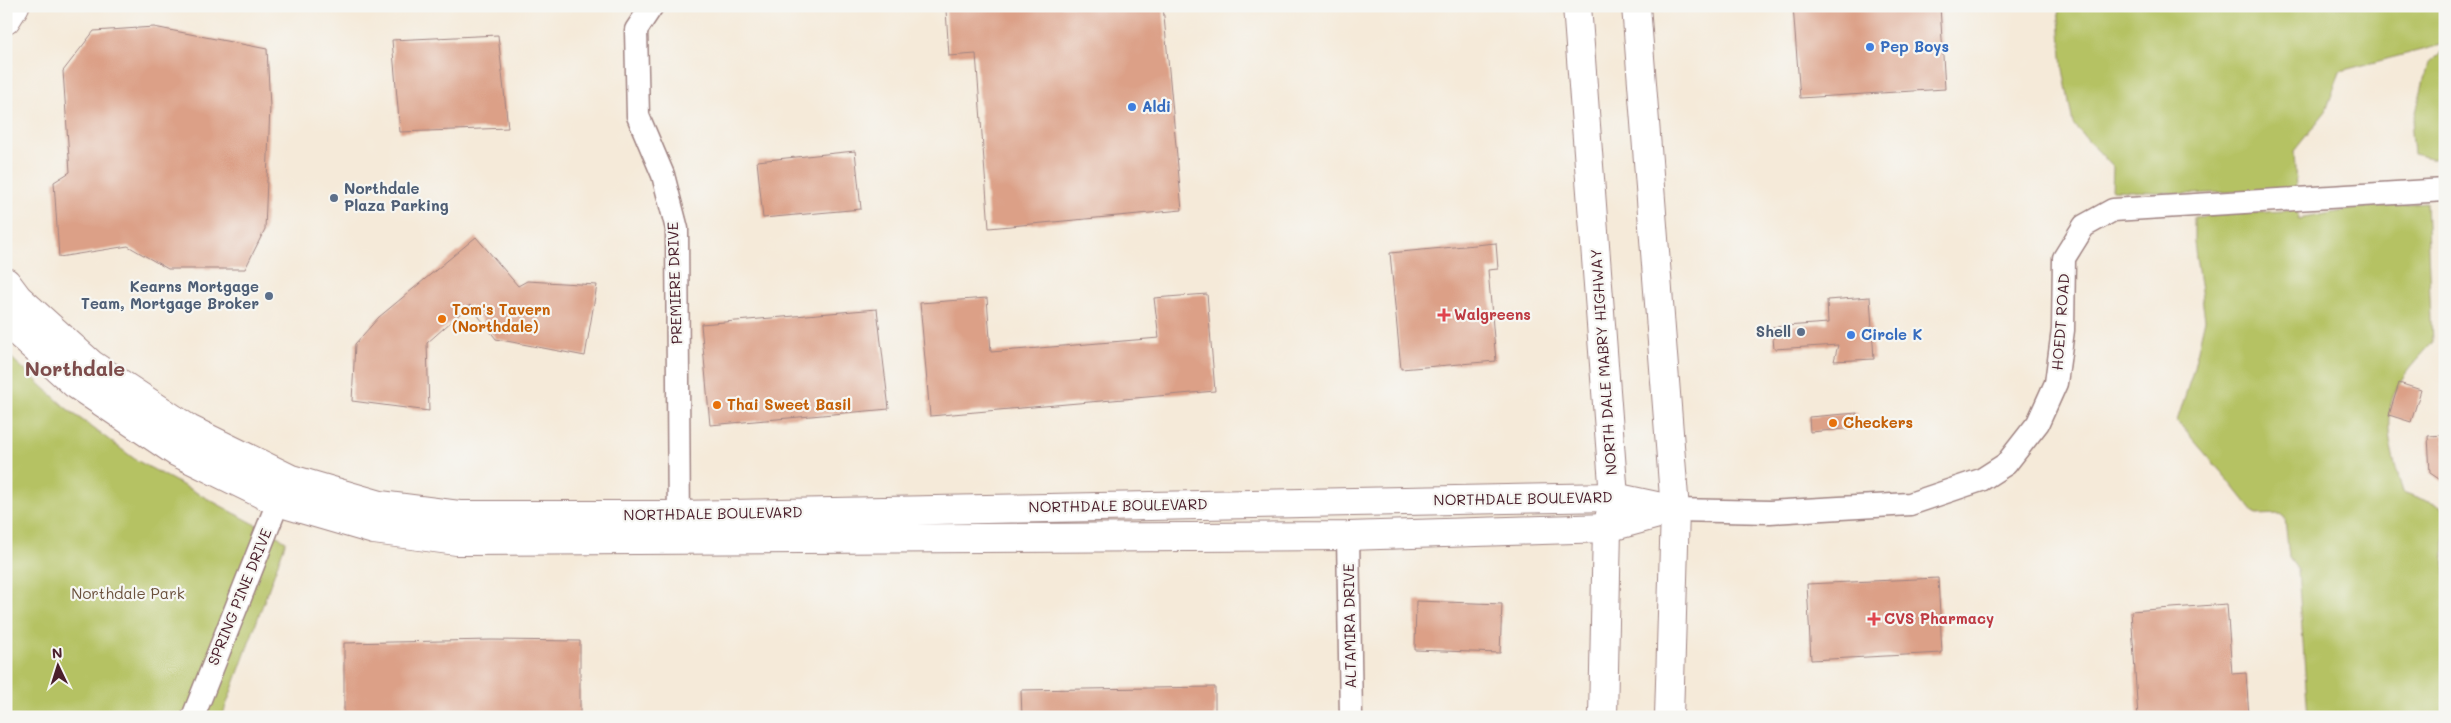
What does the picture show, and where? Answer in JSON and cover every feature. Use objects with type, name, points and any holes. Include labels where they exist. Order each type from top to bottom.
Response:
[{"type":"street","points":[[6,20],[15,6]]},
{"type":"street","name":"PREMIERE DRIVE","points":[[652,6],[636,30],[638,116],[663,175],[677,229],[679,528]]},
{"type":"street","name":"NORTH DALE MABRY HIGHWAY","points":[[1577,6],[1614,497],[1607,528],[1603,717]]},
{"type":"street","points":[[1618,6],[1649,163]]},
{"type":"street","points":[[1636,6],[1675,510],[1670,717]]},
{"type":"street","name":"HOEDT ROAD","points":[[1675,510],[1770,512],[1910,504],[1981,480],[2006,464],[2038,423],[2056,383],[2063,330],[2064,258],[2084,226],[2112,210],[2445,190]]},
{"type":"street","name":"NORTHDALE BOULEVARD","points":[[6,282],[18,298],[91,364],[284,490]]},
{"type":"street","name":"NORTHDALE BOULEVARD","points":[[6,322],[75,384],[176,452],[284,490],[459,515],[679,528],[1002,538],[1348,536],[1607,528],[1675,510]]},
{"type":"street","name":"SPRING PINE DRIVE","points":[[193,717],[284,490]]},
{"type":"street","name":"NORTHDALE BOULEVARD","points":[[679,528],[1002,508],[1348,501],[1614,497],[1675,510]]},
{"type":"street","points":[[1348,536],[1388,518],[1484,499]]},
{"type":"street","points":[[1189,537],[1254,523],[1327,515],[1343,510],[1348,501]]},
{"type":"street","points":[[1002,508],[1002,538]]},
{"type":"street","name":"ALTAMIRA DRIVE","points":[[1348,536],[1351,717]]},
{"type":"green space","points":[[2058,6],[2445,6],[2445,44],[2340,71],[2326,111],[2294,151],[2296,188],[2194,194],[2112,190],[2113,167],[2073,124],[2063,69]]},
{"type":"green space","points":[[2445,49],[2445,161],[2413,154],[2411,132],[2428,63]]},
{"type":"green space","points":[[2426,202],[2432,343],[2402,379],[2395,392],[2390,406],[2389,435],[2403,492],[2445,508],[2445,717],[2308,717],[2298,570],[2289,558],[2285,518],[2280,514],[2256,515],[2177,421],[2193,371],[2205,319],[2194,243],[2194,217],[2297,210],[2298,219],[2360,208]]},
{"type":"green space","name":"Northdale Park","points":[[6,353],[66,408],[136,460],[286,541],[222,717],[6,717]]},
{"type":"building","points":[[977,6],[1163,6],[1182,210],[989,228],[976,54],[949,56],[946,10]]},
{"type":"building","name":"Pep Boys","points":[[1793,6],[1940,6],[1945,89],[1800,98]]},
{"type":"building","points":[[154,27],[267,49],[270,107],[265,229],[245,269],[168,269],[128,246],[59,257],[54,182],[70,172],[63,71],[94,31]]},
{"type":"building","points":[[498,35],[508,128],[400,132],[392,40]]},
{"type":"building","points":[[855,151],[861,209],[763,218],[757,161]]},
{"type":"building","points":[[476,237],[518,286],[527,281],[597,285],[585,356],[496,339],[470,305],[427,343],[429,411],[352,401],[355,344],[379,317]]},
{"type":"building","name":"Walgreens","points":[[1496,243],[1498,269],[1488,270],[1496,361],[1401,369],[1390,253]]},
{"type":"building","points":[[1207,294],[1215,391],[930,416],[920,303],[987,298],[991,352],[1159,338],[1154,298]]},
{"type":"building","points":[[1870,297],[1874,359],[1834,361],[1838,345],[1774,349],[1772,327],[1828,323],[1827,300]]},
{"type":"building","points":[[877,309],[889,409],[710,425],[701,324]]},
{"type":"building","points":[[2399,383],[2421,390],[2411,422],[2389,415]]},
{"type":"building","points":[[1857,413],[1858,428],[1810,432],[1809,417]]},
{"type":"building","points":[[2445,435],[2445,483],[2430,473],[2428,436]]},
{"type":"building","name":"CVS Pharmacy","points":[[1938,578],[1942,653],[1811,660],[1807,584]]},
{"type":"building","points":[[1416,601],[1502,604],[1500,653],[1415,650]]},
{"type":"building","points":[[2227,604],[2232,674],[2246,673],[2249,717],[2138,717],[2131,611]]},
{"type":"building","points":[[491,640],[580,641],[580,717],[344,717],[344,643]]},
{"type":"building","points":[[1215,687],[1215,717],[1022,717],[1021,690]]},
{"type":"place","name":"Pep Boys","points":[[1870,47]]},
{"type":"place","name":"Aldi","points":[[1132,107]]},
{"type":"place","name":"Northdale Plaza Parking","points":[[334,198]]},
{"type":"place","name":"Kearns Mortgage Team, Mortgage Broker","points":[[269,296]]},
{"type":"place","name":"Walgreens","points":[[1444,315]]},
{"type":"place","name":"Tom's Tavern (Northdale)","points":[[442,319]]},
{"type":"place","name":"Shell","points":[[1801,332]]},
{"type":"place","name":"Circle K","points":[[1851,335]]},
{"type":"place","name":"Thai Sweet Basil","points":[[717,405]]},
{"type":"place","name":"Checkers","points":[[1833,423]]},
{"type":"place","name":"CVS Pharmacy","points":[[1874,619]]},
{"type":"district","name":"Northdale","points":[[75,369]]}]
